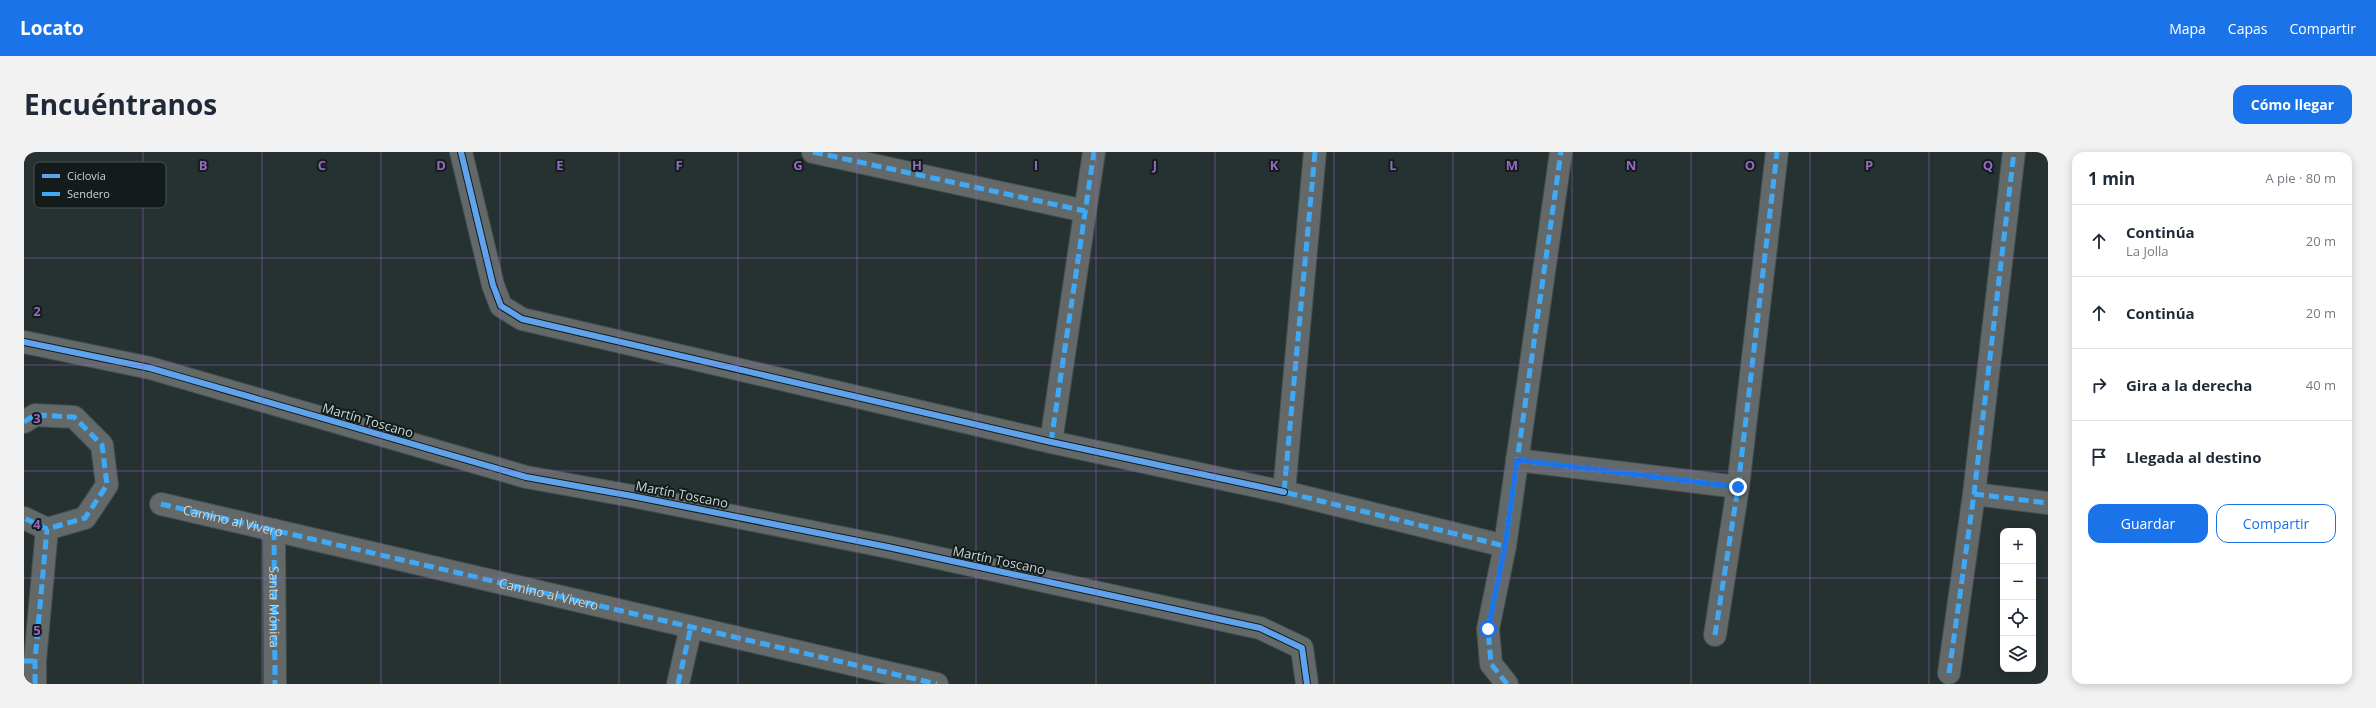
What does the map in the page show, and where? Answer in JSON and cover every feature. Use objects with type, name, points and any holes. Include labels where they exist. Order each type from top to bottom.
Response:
[{"type":"street","points":[[461,152],[493,285],[501,306],[522,320],[1051,442],[1284,492],[1505,546]]},
{"type":"street","points":[[813,152],[1085,211]]},
{"type":"street","points":[[1051,442],[1094,152]]},
{"type":"street","points":[[1284,492],[1315,152]]},
{"type":"street","points":[[1507,684],[1490,664],[1488,629],[1505,546],[1561,152]]},
{"type":"street","points":[[1715,635],[1738,487],[1777,152]]},
{"type":"street","points":[[1949,673],[1974,494],[2014,152]]},
{"type":"street","name":"Martín Toscano","points":[[24,342],[150,368],[526,477],[632,496],[881,546],[1260,628],[1302,648],[1307,684]]},
{"type":"street","points":[[24,422],[35,415],[74,417],[102,445],[106,485],[85,518],[47,529],[24,518]]},
{"type":"street","points":[[1517,460],[1738,487]]},
{"type":"street","points":[[1974,494],[2048,503]]},
{"type":"street","name":"Camino al Vivero","points":[[161,504],[929,683]]},
{"type":"street","points":[[35,684],[30,661],[47,529]]},
{"type":"street","name":"Santa Mónica","points":[[274,530],[275,684]]},
{"type":"street","points":[[678,684],[691,627]]},
{"type":"marked path","points":[[813,152],[1085,211]]},
{"type":"marked path","points":[[1051,442],[1094,152]]},
{"type":"marked path","points":[[1315,152],[1284,492],[1505,546]]},
{"type":"marked path","points":[[1507,684],[1491,664],[1488,629],[1505,546],[1561,152]]},
{"type":"marked path","points":[[1715,635],[1738,487],[1777,152]]},
{"type":"marked path","points":[[1949,673],[1974,494],[2014,152]]},
{"type":"marked path","points":[[24,422],[35,415],[74,417],[102,445],[107,485],[85,518],[47,529],[24,518]]},
{"type":"marked path","points":[[1517,460],[1738,487]]},
{"type":"marked path","points":[[1974,494],[2048,503]]},
{"type":"marked path","points":[[161,504],[937,684]]},
{"type":"marked path","points":[[35,684],[35,661],[47,529]]},
{"type":"marked path","points":[[274,530],[275,684]]},
{"type":"marked path","points":[[678,684],[691,627]]},
{"type":"marked path","points":[[24,661],[35,661]]},
{"type":"cycle path","points":[[461,152],[493,285],[501,306],[522,319],[1051,442],[1284,492]]},
{"type":"cycle path","points":[[24,342],[150,368],[526,477],[632,496],[888,547],[1260,628],[1302,648],[1307,684]]},
{"type":"route","points":[[1488,629],[1505,546],[1517,460],[1738,487]]}]
